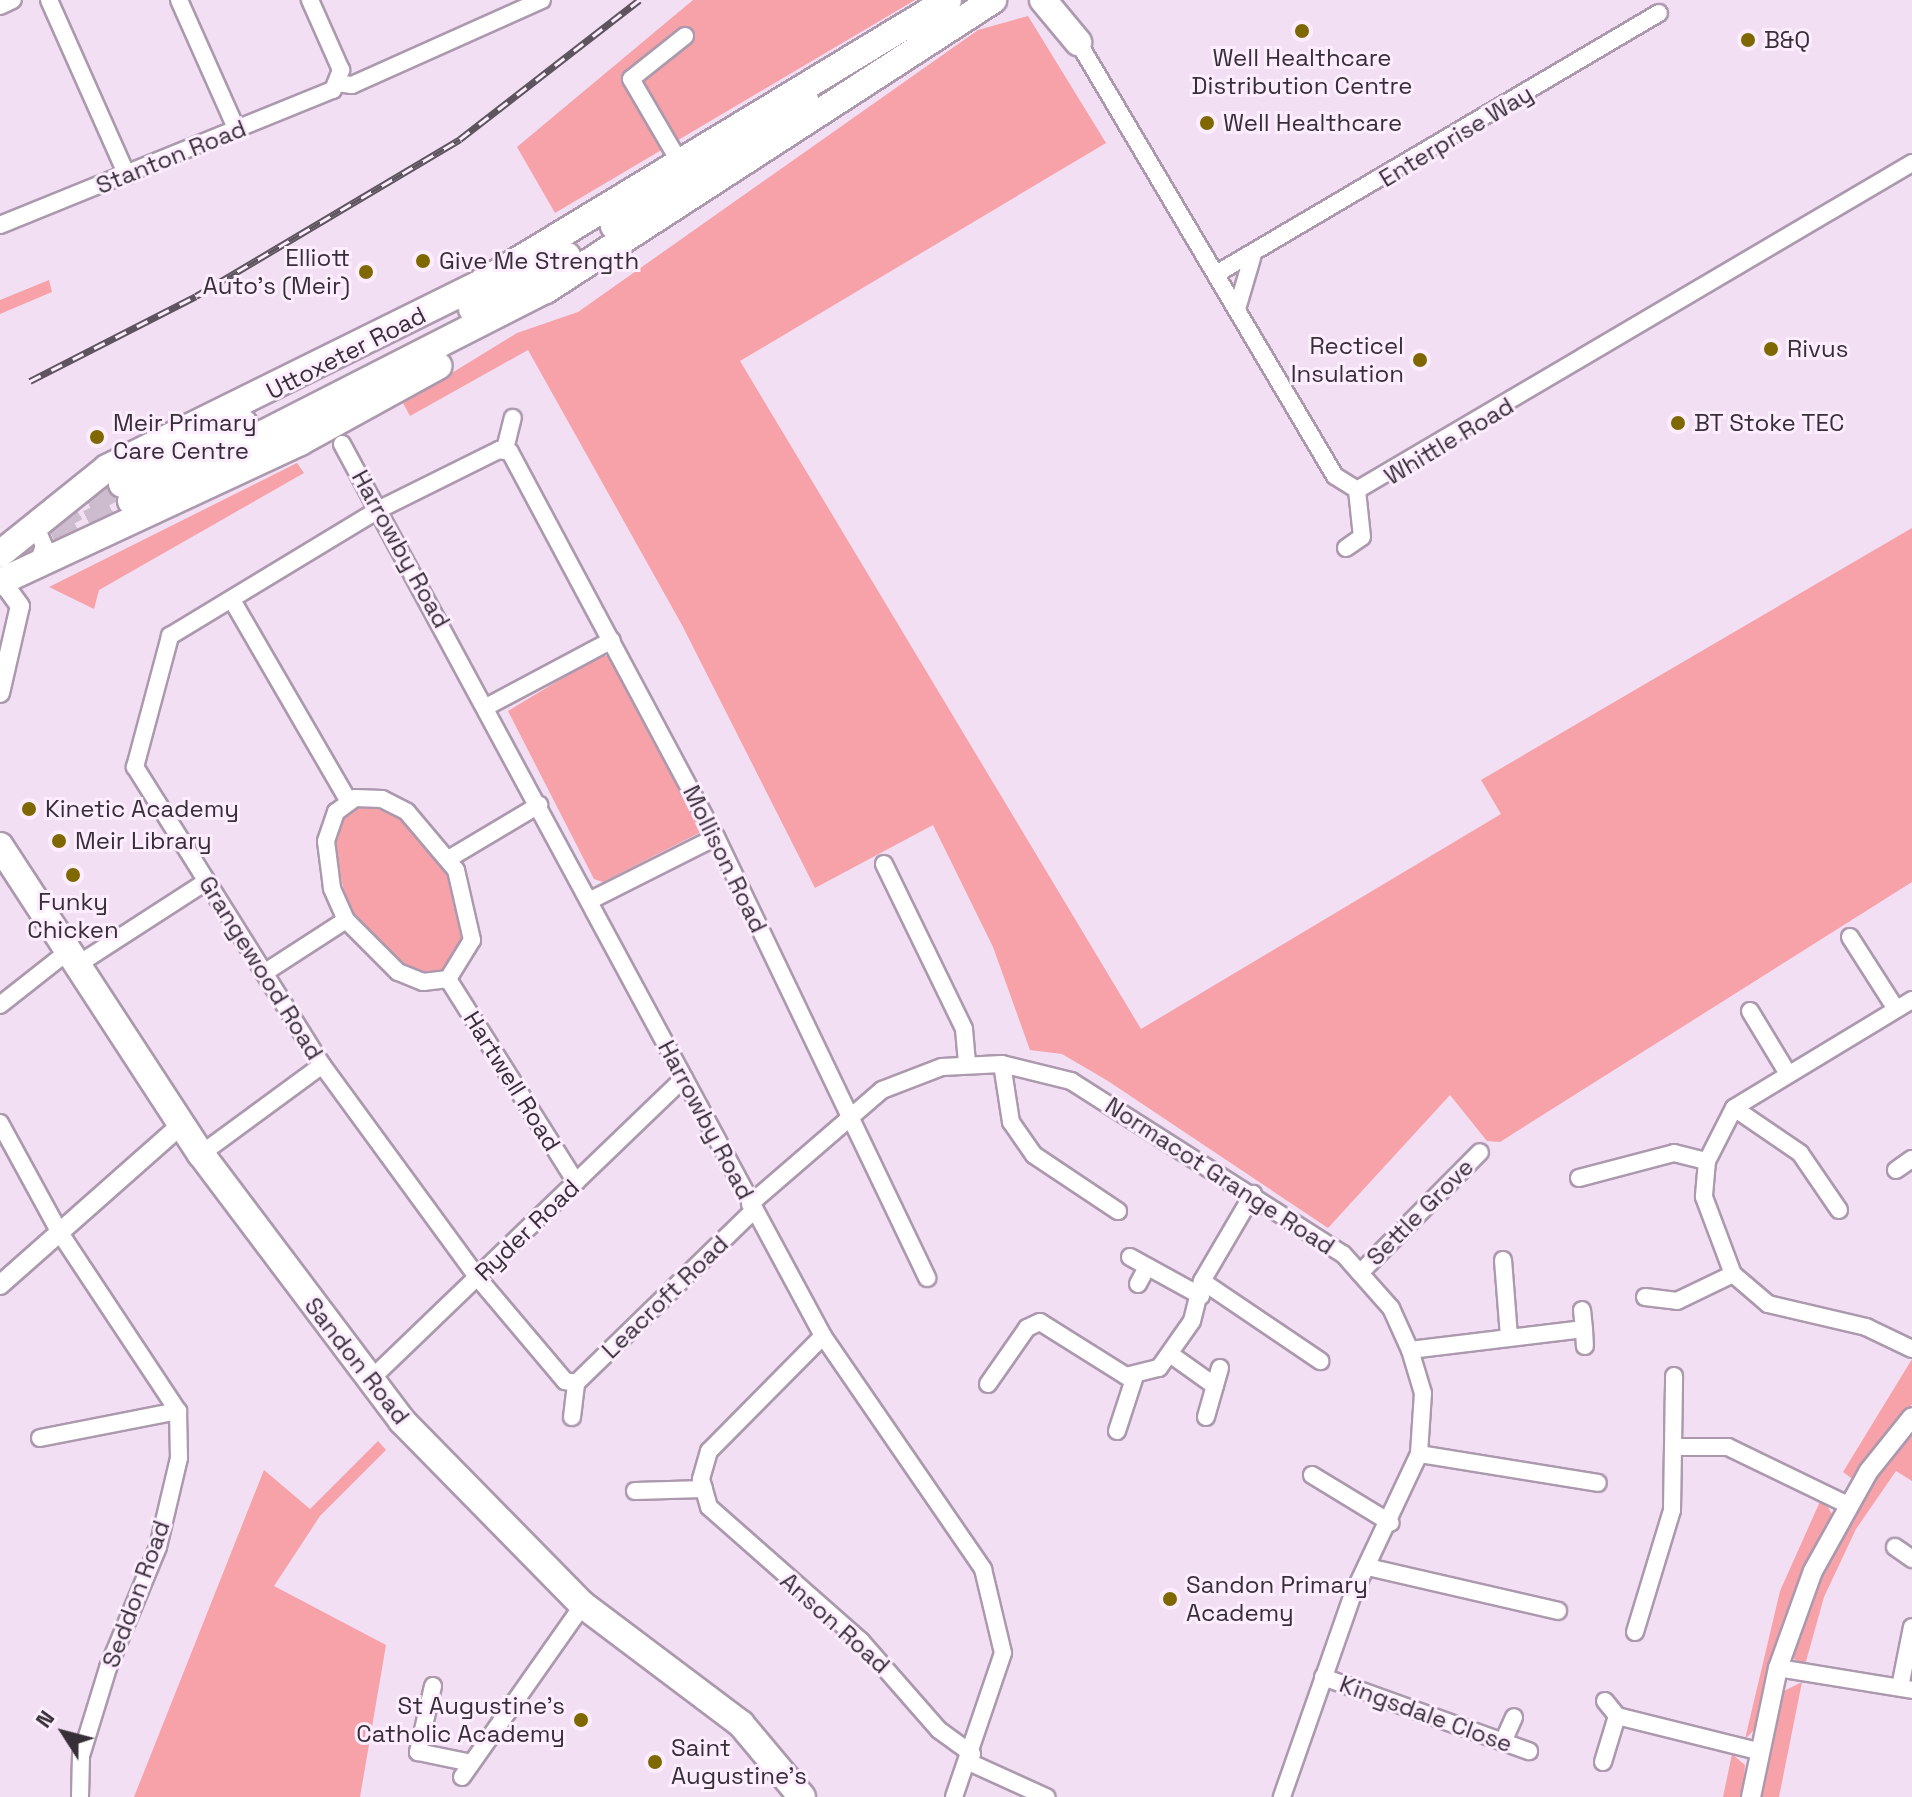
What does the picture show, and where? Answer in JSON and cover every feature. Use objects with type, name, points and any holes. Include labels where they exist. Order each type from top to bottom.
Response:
[{"type":"highway","name":"Uttoxeter Road","points":[[0,554],[107,468],[429,312],[950,0]]},
{"type":"highway","points":[[546,290],[126,492],[541,272],[950,0]]},
{"type":"highway","points":[[1043,0],[1078,42]]},
{"type":"highway","points":[[1066,0],[1078,42]]},
{"type":"highway","points":[[1,581],[300,442],[456,355],[546,290],[993,1]]},
{"type":"highway","name":"Sandon Road","points":[[0,846],[70,960],[201,1154],[369,1381],[435,1458],[583,1605],[741,1724],[802,1797]]},
{"type":"street","points":[[0,6],[13,0]]},
{"type":"street","points":[[49,0],[127,175]]},
{"type":"street","points":[[179,0],[237,130]]},
{"type":"street","points":[[310,0],[339,64],[337,83],[352,85],[542,0]]},
{"type":"street","name":"Enterprise Way","points":[[1216,274],[1252,258],[1659,13]]},
{"type":"street","points":[[685,36],[631,79],[686,156]]},
{"type":"street","name":"Whittle Road","points":[[1078,42],[1335,476],[1357,490],[1912,163]]},
{"type":"street","name":"Stanton Road","points":[[0,225],[312,103],[337,83]]},
{"type":"street","points":[[1237,309],[1252,258]]},
{"type":"street","points":[[380,509],[505,449],[513,418]]},
{"type":"street","name":"Harrowby Road","points":[[342,444],[488,706],[823,1336],[964,1538],[997,1605],[1003,1653],[970,1758],[954,1797]]},
{"type":"street","name":"Mollison Road","points":[[505,449],[612,640],[716,837],[927,1278]]},
{"type":"street","points":[[1346,548],[1362,537],[1357,490]]},
{"type":"street","name":"Grangewood Road","points":[[380,509],[162,646],[134,756],[207,881],[322,1065],[478,1278]]},
{"type":"street","points":[[36,527],[44,546],[37,565]]},
{"type":"street","points":[[0,693],[20,606],[1,581]]},
{"type":"street","points":[[232,600],[349,802]]},
{"type":"street","points":[[488,706],[612,640]]},
{"type":"street","points":[[367,796],[396,805],[450,858],[472,940],[448,979],[423,982],[398,972],[346,920],[332,888],[326,841],[336,812],[349,802],[367,796]]},
{"type":"street","points":[[450,858],[539,805]]},
{"type":"street","points":[[589,901],[716,837]]},
{"type":"street","points":[[884,864],[964,1029],[967,1065]]},
{"type":"street","points":[[0,1005],[70,960],[207,881]]},
{"type":"street","points":[[264,973],[346,920]]},
{"type":"street","points":[[1850,937],[1896,1009]]},
{"type":"street","name":"Hartwell Road","points":[[448,979],[576,1182]]},
{"type":"street","points":[[1908,1339],[1768,1304],[1733,1274],[1710,1228],[1707,1161],[1734,1108],[1787,1072],[1912,1000]]},
{"type":"street","points":[[1750,1011],[1787,1072]]},
{"type":"street","points":[[1002,1064],[1011,1122],[1034,1155],[1118,1211]]},
{"type":"street","name":"Normacot Grange Road","points":[[752,1207],[848,1115],[909,1077],[967,1065],[1002,1064],[1071,1081],[1253,1194],[1360,1273],[1391,1308],[1410,1350],[1423,1393],[1419,1454],[1323,1677],[1284,1796]]},
{"type":"street","points":[[201,1154],[322,1065]]},
{"type":"street","name":"Ryder Road","points":[[369,1381],[684,1078]]},
{"type":"street","points":[[1734,1108],[1800,1153],[1839,1210]]},
{"type":"street","points":[[0,1123],[60,1233],[178,1411],[40,1438]]},
{"type":"street","points":[[0,1285],[181,1125]]},
{"type":"street","name":"Settle Grove","points":[[1360,1273],[1480,1152]]},
{"type":"street","points":[[1579,1178],[1674,1153],[1707,1161]]},
{"type":"street","points":[[1896,1170],[1912,1159]]},
{"type":"street","points":[[988,1384],[1027,1328],[1040,1322],[1135,1376],[1159,1368],[1170,1354],[1201,1288],[1253,1194]]},
{"type":"street","name":"Leacroft Road","points":[[576,1383],[752,1207]]},
{"type":"street","points":[[1130,1257],[1201,1288],[1320,1361]]},
{"type":"street","points":[[1503,1260],[1509,1336]]},
{"type":"street","points":[[1138,1284],[1147,1267]]},
{"type":"street","points":[[1645,1297],[1677,1301],[1733,1274]]},
{"type":"street","points":[[478,1278],[565,1381],[576,1383],[572,1417]]},
{"type":"street","points":[[1410,1350],[1509,1336],[1584,1337],[1582,1310]]},
{"type":"street","points":[[635,1491],[704,1489],[709,1451],[823,1336]]},
{"type":"street","points":[[1170,1354],[1215,1386]]},
{"type":"street","points":[[1206,1417],[1220,1368]]},
{"type":"street","points":[[1117,1431],[1135,1376]]},
{"type":"street","points":[[1635,1632],[1672,1510],[1676,1447],[1674,1376]]},
{"type":"street","name":"Seddon Road","points":[[80,1797],[81,1756],[104,1682],[158,1547],[179,1458],[178,1411]]},
{"type":"street","points":[[1751,1797],[1778,1668],[1808,1582],[1848,1505],[1912,1417]]},
{"type":"street","points":[[1676,1447],[1728,1447],[1848,1505]]},
{"type":"street","points":[[1419,1454],[1598,1483]]},
{"type":"street","points":[[1308,1473],[1391,1523]]},
{"type":"street","name":"Anson Road","points":[[704,1489],[724,1525],[861,1641],[939,1730],[970,1758],[1046,1797]]},
{"type":"street","points":[[1895,1547],[1912,1559]]},
{"type":"street","points":[[1368,1567],[1558,1611]]},
{"type":"street","points":[[433,1686],[418,1752],[466,1770],[583,1605]]},
{"type":"street","points":[[1778,1668],[1906,1688],[1912,1627]]},
{"type":"street","name":"Kingsdale Close","points":[[1323,1677],[1529,1751]]},
{"type":"street","points":[[1605,1701],[1617,1716],[1761,1752]]},
{"type":"street","points":[[1587,1752],[1604,1758],[1617,1716]]},
{"type":"street","points":[[1503,1742],[1514,1717]]},
{"type":"shaded area","points":[[693,0],[915,0],[555,213],[517,147]]},
{"type":"shaded area","points":[[1028,16],[1106,143],[740,361],[1141,1029],[1501,814],[1481,780],[1912,528],[1912,882],[1500,1142],[1487,1141],[1450,1095],[1328,1228],[1108,1081],[1062,1054],[1030,1050],[993,947],[933,825],[815,888],[682,625],[528,350],[410,416],[403,403],[517,333],[578,312],[978,30]]},
{"type":"shaded area","points":[[49,280],[52,292],[0,314],[0,300]]},
{"type":"shaded area","points":[[297,463],[304,473],[99,590],[94,609],[49,587]]},
{"type":"shaded area","points":[[599,656],[612,656],[701,822],[699,833],[603,882],[594,879],[508,711]]},
{"type":"shaded area","points":[[357,804],[381,804],[404,817],[445,861],[466,939],[448,971],[424,976],[401,967],[351,916],[331,841],[340,816]]},
{"type":"shaded area","points":[[1912,1359],[1912,1404],[1854,1480],[1843,1472]]},
{"type":"shaded area","points":[[1912,1426],[1912,1481],[1896,1471],[1856,1529],[1824,1597],[1805,1665],[1792,1658],[1792,1647],[1828,1553]]},
{"type":"shaded area","points":[[378,1441],[386,1450],[320,1516],[274,1586],[386,1645],[360,1797],[134,1797],[264,1470],[310,1509]]},
{"type":"shaded area","points":[[1822,1497],[1832,1514],[1793,1596],[1754,1730],[1745,1739],[1780,1591]]},
{"type":"shaded area","points":[[1802,1682],[1779,1797],[1758,1797],[1780,1693]]},
{"type":"shaded area","points":[[1732,1754],[1745,1765],[1744,1778],[1740,1797],[1723,1797]]},
{"type":"tunnel","points":[[53,520],[122,484]]},
{"type":"tunnel","points":[[20,559],[131,501]]},
{"type":"railway","points":[[30,381],[196,296],[460,139],[639,0]]},
{"type":"place","name":"Well Healthcare Distribution Centre","points":[[1302,31]]},
{"type":"place","name":"B&Q","points":[[1748,40]]},
{"type":"place","name":"Well Healthcare","points":[[1207,123]]},
{"type":"place","name":"Give Me Strength","points":[[423,261]]},
{"type":"place","name":"Elliott Auto's (Meir)","points":[[366,272]]},
{"type":"place","name":"Rivus","points":[[1771,349]]},
{"type":"place","name":"Recticel Insulation","points":[[1420,360]]},
{"type":"place","name":"BT Stoke TEC","points":[[1678,423]]},
{"type":"place","name":"Meir Primary Care Centre","points":[[97,437]]},
{"type":"place","name":"Kinetic Academy","points":[[29,809]]},
{"type":"place","name":"Meir Library","points":[[59,841]]},
{"type":"place","name":"Funky Chicken","points":[[73,875]]},
{"type":"place","name":"Sandon Primary Academy","points":[[1170,1599]]},
{"type":"place","name":"St Augustine's Catholic Academy","points":[[581,1720]]},
{"type":"place","name":"Saint Augustine's","points":[[655,1762]]}]
